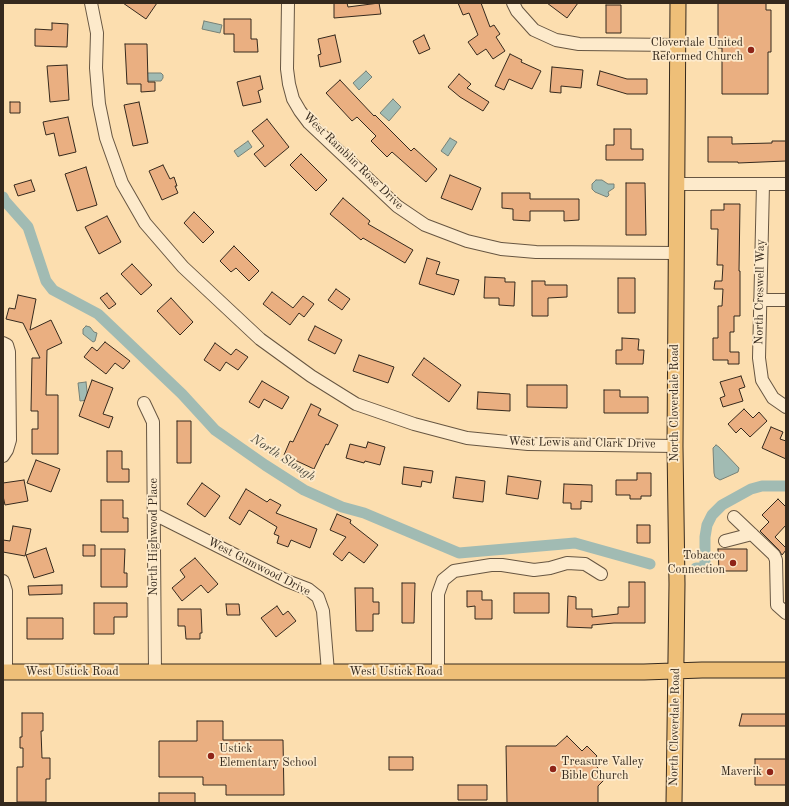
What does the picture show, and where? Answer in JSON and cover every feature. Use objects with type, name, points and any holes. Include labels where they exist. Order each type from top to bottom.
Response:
[{"type":"main road","name":"North Cloverdale Road","points":[[674,803],[677,584],[675,446],[678,3]]},
{"type":"main road","name":"West Ustick Road","points":[[4,672],[786,670]]},
{"type":"street","name":"West Lewis and Clark Drive","points":[[91,3],[96,33],[98,104],[106,138],[122,183],[145,223],[159,240],[183,267],[260,339],[311,376],[356,404],[414,424],[467,438],[528,444],[675,446]]},
{"type":"street","name":"West Ramblin Rose Drive","points":[[288,3],[288,77],[293,99],[300,111],[309,123],[397,206],[425,225],[467,241],[501,249],[536,252],[676,253]]},
{"type":"street","points":[[513,3],[517,11],[534,30],[556,40],[579,44],[678,45]]},
{"type":"street","points":[[676,184],[786,184]]},
{"type":"street","name":"North Creswell Way","points":[[763,184],[759,358],[762,380],[773,398],[786,407]]},
{"type":"street","points":[[760,300],[786,300]]},
{"type":"street","points":[[3,344],[7,345],[9,352],[10,440],[7,450],[3,456]]},
{"type":"street","name":"North Highwood Place","points":[[144,403],[153,422],[155,672]]},
{"type":"street","name":"West Gumwood Drive","points":[[154,514],[287,581],[308,589],[318,597],[323,611],[328,672]]},
{"type":"street","points":[[734,516],[774,555],[776,560],[777,604],[786,613]]},
{"type":"street","points":[[725,541],[752,534]]},
{"type":"street","points":[[438,672],[438,594],[442,580],[454,571],[490,565],[502,565],[534,570],[550,568],[567,563],[584,564],[601,574]]},
{"type":"street","points":[[3,581],[6,591],[4,672]]},
{"type":"water","points":[[204,21],[222,25],[220,33],[202,29]]},
{"type":"water","points":[[366,71],[372,77],[359,90],[353,83]]},
{"type":"water","points":[[146,73],[161,73],[163,78],[161,81],[146,81]]},
{"type":"water","points":[[393,99],[401,107],[389,121],[380,113]]},
{"type":"water","points":[[450,138],[457,142],[448,156],[441,151]]},
{"type":"water","points":[[248,141],[252,147],[238,157],[234,151]]},
{"type":"water","points":[[596,180],[602,180],[608,184],[614,184],[614,188],[608,192],[609,195],[607,197],[595,192],[592,189],[592,184]]},
{"type":"water","points":[[86,326],[90,327],[97,333],[95,341],[93,342],[83,334],[83,329]]},
{"type":"water","points":[[86,382],[88,400],[80,401],[78,383]]},
{"type":"water","points":[[716,445],[739,468],[738,472],[720,480],[715,477],[714,473],[713,448]]},
{"type":"building","points":[[123,3],[157,3],[146,19]]},
{"type":"building","points":[[334,3],[347,3],[348,7],[379,3],[381,14],[334,18]]},
{"type":"building","points":[[458,3],[481,3],[490,27],[494,25],[500,34],[496,37],[505,51],[493,59],[486,49],[477,55],[468,42],[478,35],[469,13],[463,15]]},
{"type":"building","points":[[547,3],[578,3],[567,18]]},
{"type":"building","name":"Cloverdale United Reformed Church","points":[[718,3],[766,3],[766,10],[771,10],[771,52],[768,52],[768,94],[722,94],[722,48],[718,48]]},
{"type":"building","points":[[606,5],[621,5],[621,33],[606,33]]},
{"type":"building","points":[[224,19],[251,19],[251,39],[257,39],[258,52],[234,52],[234,34],[224,34]]},
{"type":"building","points":[[52,23],[68,24],[67,47],[35,46],[35,29],[52,30]]},
{"type":"building","points":[[335,35],[341,62],[320,67],[318,55],[321,54],[318,39]]},
{"type":"building","points":[[424,35],[430,49],[419,54],[413,41]]},
{"type":"building","points":[[125,44],[147,44],[148,82],[155,82],[155,91],[141,92],[141,84],[127,84]]},
{"type":"building","points":[[510,54],[522,60],[521,62],[541,71],[532,89],[509,79],[504,90],[495,86]]},
{"type":"building","points":[[67,65],[69,100],[50,102],[47,66]]},
{"type":"building","points":[[552,67],[583,70],[581,88],[561,86],[561,93],[550,92]]},
{"type":"building","points":[[600,71],[627,79],[647,79],[647,94],[627,94],[597,85]]},
{"type":"building","points":[[459,74],[471,84],[467,88],[489,102],[483,111],[460,97],[448,87]]},
{"type":"building","points":[[260,76],[263,89],[258,91],[261,102],[243,106],[237,82]]},
{"type":"building","points":[[340,80],[374,116],[375,115],[411,151],[414,148],[437,169],[426,182],[392,152],[387,157],[371,141],[376,136],[357,117],[352,121],[326,93]]},
{"type":"building","points":[[10,102],[20,102],[20,113],[10,113]]},
{"type":"building","points":[[139,102],[148,143],[133,146],[124,105]]},
{"type":"building","points":[[68,117],[76,152],[59,156],[54,133],[46,135],[43,122]]},
{"type":"building","points":[[267,119],[289,147],[265,167],[254,154],[264,146],[252,131]]},
{"type":"building","points":[[614,129],[631,129],[631,149],[643,149],[643,160],[606,160],[606,145],[614,145]]},
{"type":"building","points":[[708,137],[732,137],[732,144],[772,143],[772,141],[786,141],[786,161],[738,163],[708,162]]},
{"type":"building","points":[[301,154],[327,180],[316,191],[290,165]]},
{"type":"building","points":[[163,165],[170,179],[174,177],[177,186],[175,186],[178,193],[162,200],[149,171]]},
{"type":"building","points":[[86,167],[97,205],[77,211],[65,174]]},
{"type":"building","points":[[450,175],[481,188],[472,210],[441,198]]},
{"type":"building","points":[[31,180],[35,191],[18,196],[14,185]]},
{"type":"building","points":[[626,183],[645,183],[646,235],[626,235]]},
{"type":"building","points":[[502,193],[530,193],[530,199],[579,199],[579,220],[564,221],[564,211],[530,211],[530,221],[513,220],[513,209],[502,208]]},
{"type":"building","points":[[343,198],[370,221],[368,224],[413,250],[405,263],[363,238],[361,240],[330,214]]},
{"type":"building","points":[[724,204],[740,204],[740,316],[734,316],[734,332],[730,332],[730,352],[739,352],[739,364],[728,364],[728,360],[713,360],[713,338],[718,338],[718,306],[722,306],[723,289],[714,289],[715,281],[722,281],[723,265],[717,265],[718,229],[711,229],[711,210],[724,210]]},
{"type":"building","points":[[194,212],[214,232],[203,243],[184,223]]},
{"type":"building","points":[[107,216],[121,242],[99,254],[85,227]]},
{"type":"building","points":[[234,246],[259,271],[249,281],[236,268],[231,272],[220,261]]},
{"type":"building","points":[[427,258],[440,262],[436,274],[459,280],[454,295],[419,284]]},
{"type":"building","points":[[132,264],[152,285],[141,295],[121,274]]},
{"type":"building","points":[[485,277],[505,278],[505,282],[515,282],[514,306],[499,305],[499,298],[484,298]]},
{"type":"building","points":[[618,278],[635,278],[635,313],[618,313]]},
{"type":"building","points":[[532,281],[545,281],[545,285],[567,285],[567,297],[548,298],[548,316],[532,316]]},
{"type":"building","points":[[336,289],[350,299],[342,310],[328,300]]},
{"type":"building","points":[[272,292],[293,308],[303,296],[314,304],[304,317],[299,313],[290,325],[263,304]]},
{"type":"building","points":[[107,293],[116,304],[109,309],[100,298]]},
{"type":"building","points":[[18,295],[36,299],[30,330],[51,320],[62,343],[47,350],[46,395],[58,395],[58,454],[32,454],[32,429],[38,429],[38,411],[31,411],[32,358],[40,358],[23,323],[6,319],[9,308],[15,309]]},
{"type":"building","points":[[171,298],[193,322],[180,335],[157,311]]},
{"type":"building","points":[[315,326],[342,340],[335,354],[308,340]]},
{"type":"building","points":[[622,338],[639,339],[638,350],[644,350],[643,364],[616,364],[616,350],[622,350]]},
{"type":"building","points":[[105,342],[130,361],[123,369],[115,363],[106,374],[84,357],[92,347],[97,351]]},
{"type":"building","points":[[215,343],[231,355],[236,349],[248,357],[238,370],[226,362],[220,371],[204,360]]},
{"type":"building","points":[[359,355],[394,367],[388,383],[353,371]]},
{"type":"building","points":[[424,358],[461,385],[449,402],[412,375]]},
{"type":"building","points":[[741,376],[745,387],[739,389],[743,401],[723,407],[720,398],[725,396],[720,382]]},
{"type":"building","points":[[92,380],[113,388],[103,414],[113,417],[109,428],[79,416]]},
{"type":"building","points":[[262,381],[289,397],[282,409],[264,399],[259,408],[249,402]]},
{"type":"building","points":[[527,385],[567,385],[567,408],[527,407]]},
{"type":"building","points":[[604,390],[620,390],[620,397],[648,397],[648,413],[604,413]]},
{"type":"building","points":[[478,392],[510,394],[510,411],[477,409]]},
{"type":"building","points":[[311,404],[321,409],[318,415],[338,425],[328,445],[326,444],[314,469],[284,455],[290,441],[293,442]]},
{"type":"building","points":[[744,409],[753,418],[759,412],[767,421],[750,437],[741,428],[736,433],[728,424]]},
{"type":"building","points":[[177,421],[191,421],[191,463],[177,463]]},
{"type":"building","points":[[771,427],[783,432],[780,439],[786,441],[786,459],[762,448]]},
{"type":"building","points":[[368,442],[385,447],[380,465],[365,461],[364,463],[346,458],[350,444],[366,448]]},
{"type":"building","points":[[107,451],[122,451],[122,469],[129,469],[129,482],[107,482]]},
{"type":"building","points":[[36,460],[60,469],[51,492],[27,483]]},
{"type":"building","points":[[404,467],[433,471],[431,483],[422,481],[421,487],[402,484]]},
{"type":"building","points":[[637,473],[651,473],[651,496],[641,496],[641,499],[630,499],[630,495],[616,495],[616,480],[637,480]]},
{"type":"building","points":[[508,476],[541,481],[538,499],[506,494]]},
{"type":"building","points":[[456,477],[485,481],[483,502],[453,498]]},
{"type":"building","points":[[24,480],[28,501],[5,505],[3,483]]},
{"type":"building","points":[[202,483],[220,496],[205,517],[187,504]]},
{"type":"building","points":[[564,484],[592,485],[592,502],[581,501],[581,509],[571,509],[571,503],[563,503]]},
{"type":"building","points":[[246,489],[267,502],[270,499],[281,505],[276,513],[317,529],[310,548],[291,540],[288,547],[277,543],[279,536],[274,534],[277,527],[249,510],[240,525],[229,518]]},
{"type":"building","points":[[778,499],[786,507],[786,525],[775,537],[786,548],[782,555],[760,531],[769,522],[762,515]]},
{"type":"building","points":[[101,500],[123,500],[123,518],[128,518],[128,532],[101,532]]},
{"type":"building","points":[[337,514],[351,520],[350,523],[378,545],[364,563],[349,552],[342,561],[333,554],[346,537],[330,530]]},
{"type":"building","points":[[637,525],[650,525],[650,543],[637,543]]},
{"type":"building","points":[[13,526],[31,529],[25,556],[3,552],[3,540],[10,541]]},
{"type":"building","points":[[83,545],[95,545],[95,556],[83,556]]},
{"type":"building","points":[[46,548],[54,572],[34,578],[26,555]]},
{"type":"building","points":[[101,549],[125,549],[124,573],[127,573],[127,587],[101,587]]},
{"type":"building","name":"Tobacco Connection","points":[[718,549],[747,549],[747,571],[719,571]]},
{"type":"building","points":[[195,558],[218,584],[208,593],[201,585],[182,601],[172,588],[185,577],[180,570]]},
{"type":"building","points":[[629,582],[645,582],[645,623],[592,625],[592,628],[567,627],[568,596],[576,597],[576,609],[592,609],[592,617],[618,614],[618,607],[629,607]]},
{"type":"building","points":[[402,583],[415,583],[414,623],[402,623]]},
{"type":"building","points":[[62,585],[62,594],[29,595],[28,586]]},
{"type":"building","points":[[355,588],[373,588],[373,602],[379,602],[379,614],[373,614],[373,631],[356,631]]},
{"type":"building","points":[[467,591],[482,591],[482,600],[492,600],[492,619],[475,619],[475,606],[467,607]]},
{"type":"building","points":[[514,593],[549,593],[549,613],[514,613]]},
{"type":"building","points":[[94,603],[127,603],[127,617],[114,617],[114,634],[94,634]]},
{"type":"building","points":[[226,604],[239,604],[240,615],[227,615]]},
{"type":"building","points":[[277,606],[283,615],[288,611],[296,621],[276,637],[261,618]]},
{"type":"building","points":[[178,609],[201,609],[202,633],[200,633],[200,639],[186,639],[185,626],[178,626]]},
{"type":"building","points":[[27,618],[63,618],[63,639],[27,639]]},
{"type":"building","points":[[22,713],[43,713],[43,731],[41,731],[42,758],[50,758],[50,779],[46,779],[46,802],[17,802],[17,767],[23,767],[23,748],[20,748],[20,737],[22,737]]},
{"type":"building","points":[[742,714],[786,714],[786,726],[739,726]]},
{"type":"building","points":[[197,721],[223,721],[223,740],[283,740],[284,795],[226,795],[226,785],[203,785],[203,777],[159,777],[159,741],[197,741]]},
{"type":"building","name":"Treasure Valley Bible Church","points":[[567,736],[582,751],[587,746],[597,756],[592,762],[607,777],[598,786],[598,803],[507,803],[506,746],[556,746]]},
{"type":"building","points":[[389,757],[413,757],[413,770],[389,770]]},
{"type":"building","name":"Maverik","points":[[755,759],[786,759],[786,785],[755,785]]},
{"type":"building","points":[[458,785],[487,785],[487,800],[458,800]]},
{"type":"building","points":[[159,793],[195,793],[195,803],[159,803]]},
{"type":"waterway","name":"North Slough","points":[[3,197],[28,227],[46,281],[53,290],[98,314],[182,394],[215,430],[304,490],[342,507],[364,513],[459,553],[575,543],[650,564]]},
{"type":"waterway","name":"North Slough","points":[[696,568],[705,568],[705,537],[707,525],[712,515],[722,505],[751,489],[762,486],[786,486]]},
{"type":"place","name":"Cloverdale United Reformed Church","points":[[751,50]]},
{"type":"place","name":"Tobacco Connection","points":[[733,563]]},
{"type":"place","name":"Ustick Elementary School","points":[[211,756]]},
{"type":"place","name":"Treasure Valley Bible Church","points":[[553,769]]},
{"type":"place","name":"Maverik","points":[[770,772]]}]
